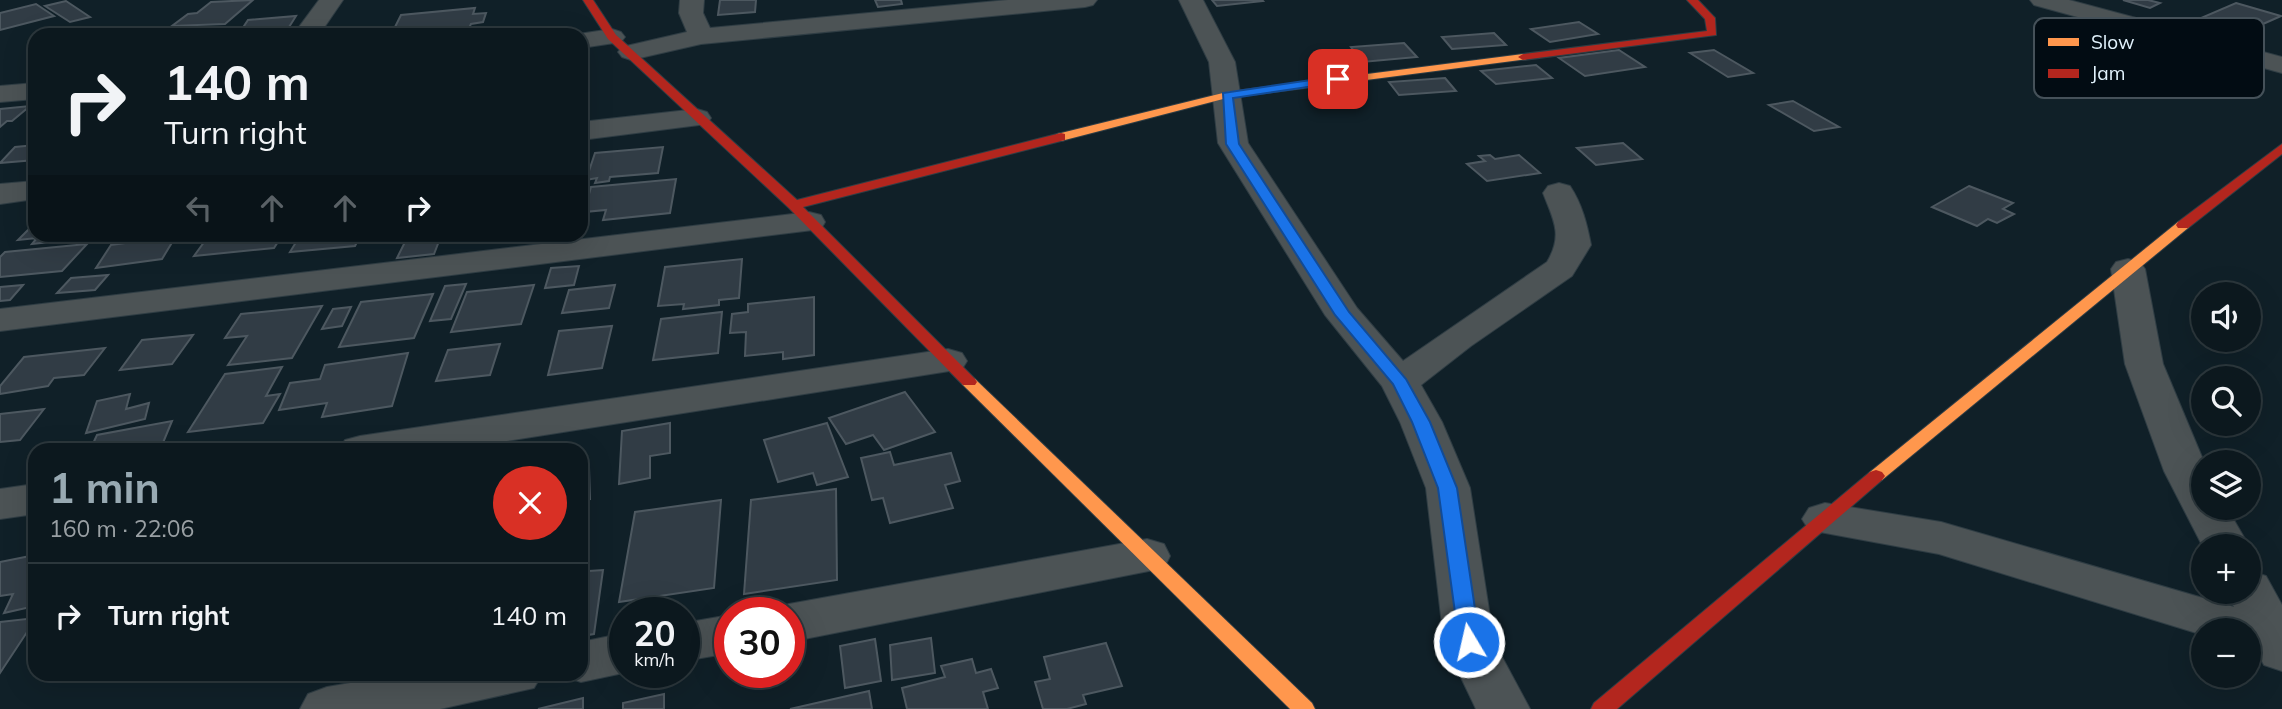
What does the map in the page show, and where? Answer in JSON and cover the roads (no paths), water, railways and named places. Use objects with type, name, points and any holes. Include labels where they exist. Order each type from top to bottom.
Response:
[{"type":"street","points":[[311,28],[331,0]]},
{"type":"street","points":[[588,0],[622,45],[802,214],[948,361],[1304,709]]},
{"type":"street","points":[[692,0],[691,13],[701,37]]},
{"type":"street","points":[[588,41],[622,45],[1085,0]]},
{"type":"street","points":[[1191,0],[1222,62],[1233,144],[1343,315],[1400,382],[1421,422],[1448,488],[1469,642],[1503,709]]},
{"type":"street","points":[[0,320],[802,214],[1227,95],[1434,66],[1712,33],[1714,23],[1708,13],[1692,0]]},
{"type":"street","points":[[2012,0],[2048,2],[2107,18]]},
{"type":"street","points":[[2264,60],[2282,65]]},
{"type":"street","points":[[0,94],[28,92]]},
{"type":"street","points":[[588,130],[697,118]]},
{"type":"street","points":[[1602,709],[1825,519],[2128,268],[2282,148]]},
{"type":"street","points":[[0,194],[28,191]]},
{"type":"street","points":[[1400,382],[1458,338],[1560,269],[1574,245],[1570,221],[1559,193]]},
{"type":"street","points":[[2128,268],[2144,364],[2191,481]]},
{"type":"street","points":[[406,443],[948,361]]},
{"type":"street","points":[[0,504],[28,500]]},
{"type":"street","points":[[1825,519],[1941,538],[2267,638]]},
{"type":"street","points":[[805,620],[1147,556]]},
{"type":"street","points":[[2255,604],[2267,638]]},
{"type":"street","points":[[588,661],[609,656]]},
{"type":"street","points":[[327,709],[478,681]]}]
